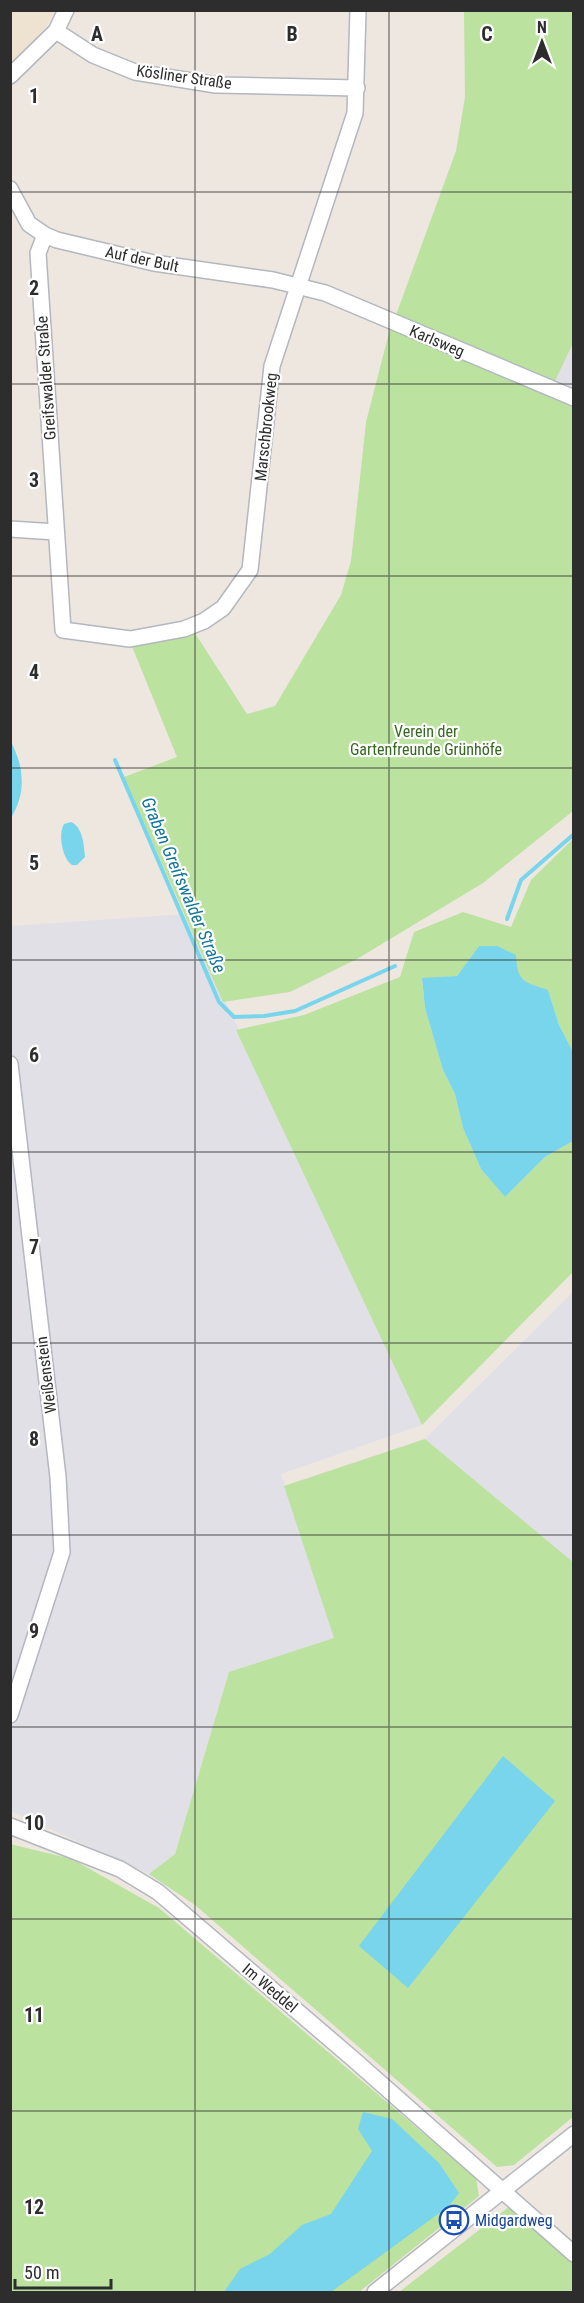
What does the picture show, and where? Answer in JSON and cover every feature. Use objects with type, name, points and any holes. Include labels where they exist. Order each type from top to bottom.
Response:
[{"type":"street","points":[[10,76],[56,31],[66,10]]},
{"type":"street","name":"Marschbrookweg","points":[[63,630],[130,639],[184,629],[204,621],[223,608],[250,570],[272,366],[355,113],[358,10]]},
{"type":"street","name":"Kösliner Straße","points":[[56,31],[93,55],[135,72],[216,85],[357,88]]},
{"type":"street","name":"Auf der Bult","points":[[10,189],[24,216],[45,235],[154,263],[299,285]]},
{"type":"street","name":"Greifswalder Straße","points":[[45,235],[38,253],[63,630]]},
{"type":"street","name":"Karlsweg","points":[[299,285],[573,398]]},
{"type":"street","points":[[10,529],[56,532]]},
{"type":"street","name":"Weißenstein","points":[[10,1064],[58,1477],[62,1552],[10,1715]]},
{"type":"street","name":"Im Weddel","points":[[10,1826],[120,1869],[158,1892],[503,2190]]},
{"type":"street","points":[[375,2292],[573,2134]]},
{"type":"street","points":[[503,2190],[573,2254]]},
{"type":"shaded area","points":[[11,10],[54,11],[46,27],[11,63]]},
{"type":"shaded area","points":[[573,341],[573,389],[555,381]]},
{"type":"shaded area","points":[[185,914],[422,1425],[281,1474],[335,1638],[229,1672],[175,1854],[149,1874],[11,1811],[11,926]]},
{"type":"shaded area","points":[[573,1292],[573,1562],[425,1439]]},
{"type":"green space","points":[[464,11],[573,11],[574,341],[555,381],[396,315],[456,151],[465,97]]},
{"type":"green space","name":"Verein der Gartenfreunde Grünhöfe","points":[[390,329],[573,406],[573,811],[483,883],[357,959],[290,992],[223,1002],[124,777],[177,757],[131,644],[193,630],[247,714],[275,706],[341,595],[351,561],[366,422]]},
{"type":"green space","points":[[573,839],[573,1052],[559,1025],[548,990],[523,982],[516,971],[479,946],[457,976],[422,979],[425,1008],[443,1070],[455,1094],[463,1128],[481,1169],[505,1197],[545,1157],[573,1141],[574,1271],[422,1425],[236,1030],[304,1015],[400,977],[414,932],[463,912],[511,927],[531,880]]},
{"type":"green space","points":[[425,1439],[573,1562],[573,2117],[514,2165],[497,2167],[195,1905],[149,1874],[175,1854],[229,1672],[334,1638],[284,1486]]},
{"type":"green space","points":[[10,1844],[72,1859],[159,1908],[476,2178],[479,2196],[359,2292],[11,2292]]},
{"type":"green space","points":[[510,2206],[573,2262],[573,2292],[399,2292]]},
{"type":"water","points":[[10,740],[21,769],[22,779],[20,798],[11,818]]},
{"type":"water","points":[[71,822],[80,832],[84,848],[85,857],[77,865],[69,862],[62,846],[62,828],[64,824]]},
{"type":"water","points":[[479,946],[497,946],[516,955],[518,971],[523,980],[548,990],[559,1025],[573,1052],[573,1141],[545,1157],[505,1197],[481,1169],[463,1128],[455,1094],[443,1070],[425,1008],[422,978],[457,976]]},
{"type":"water","points":[[503,1756],[555,1801],[408,1988],[359,1946]]},
{"type":"water","points":[[363,2112],[392,2119],[439,2163],[459,2193],[449,2206],[331,2292],[224,2292],[240,2269],[270,2254],[302,2225],[331,2214],[372,2151],[358,2129]]},
{"type":"waterway","name":"Graben Greifswalder Straße","points":[[115,760],[219,1002],[234,1017],[264,1016],[295,1011],[395,966]]},
{"type":"waterway","points":[[507,919],[521,880],[574,834]]},
{"type":"place","name":"Midgardweg","points":[[454,2220]]}]
